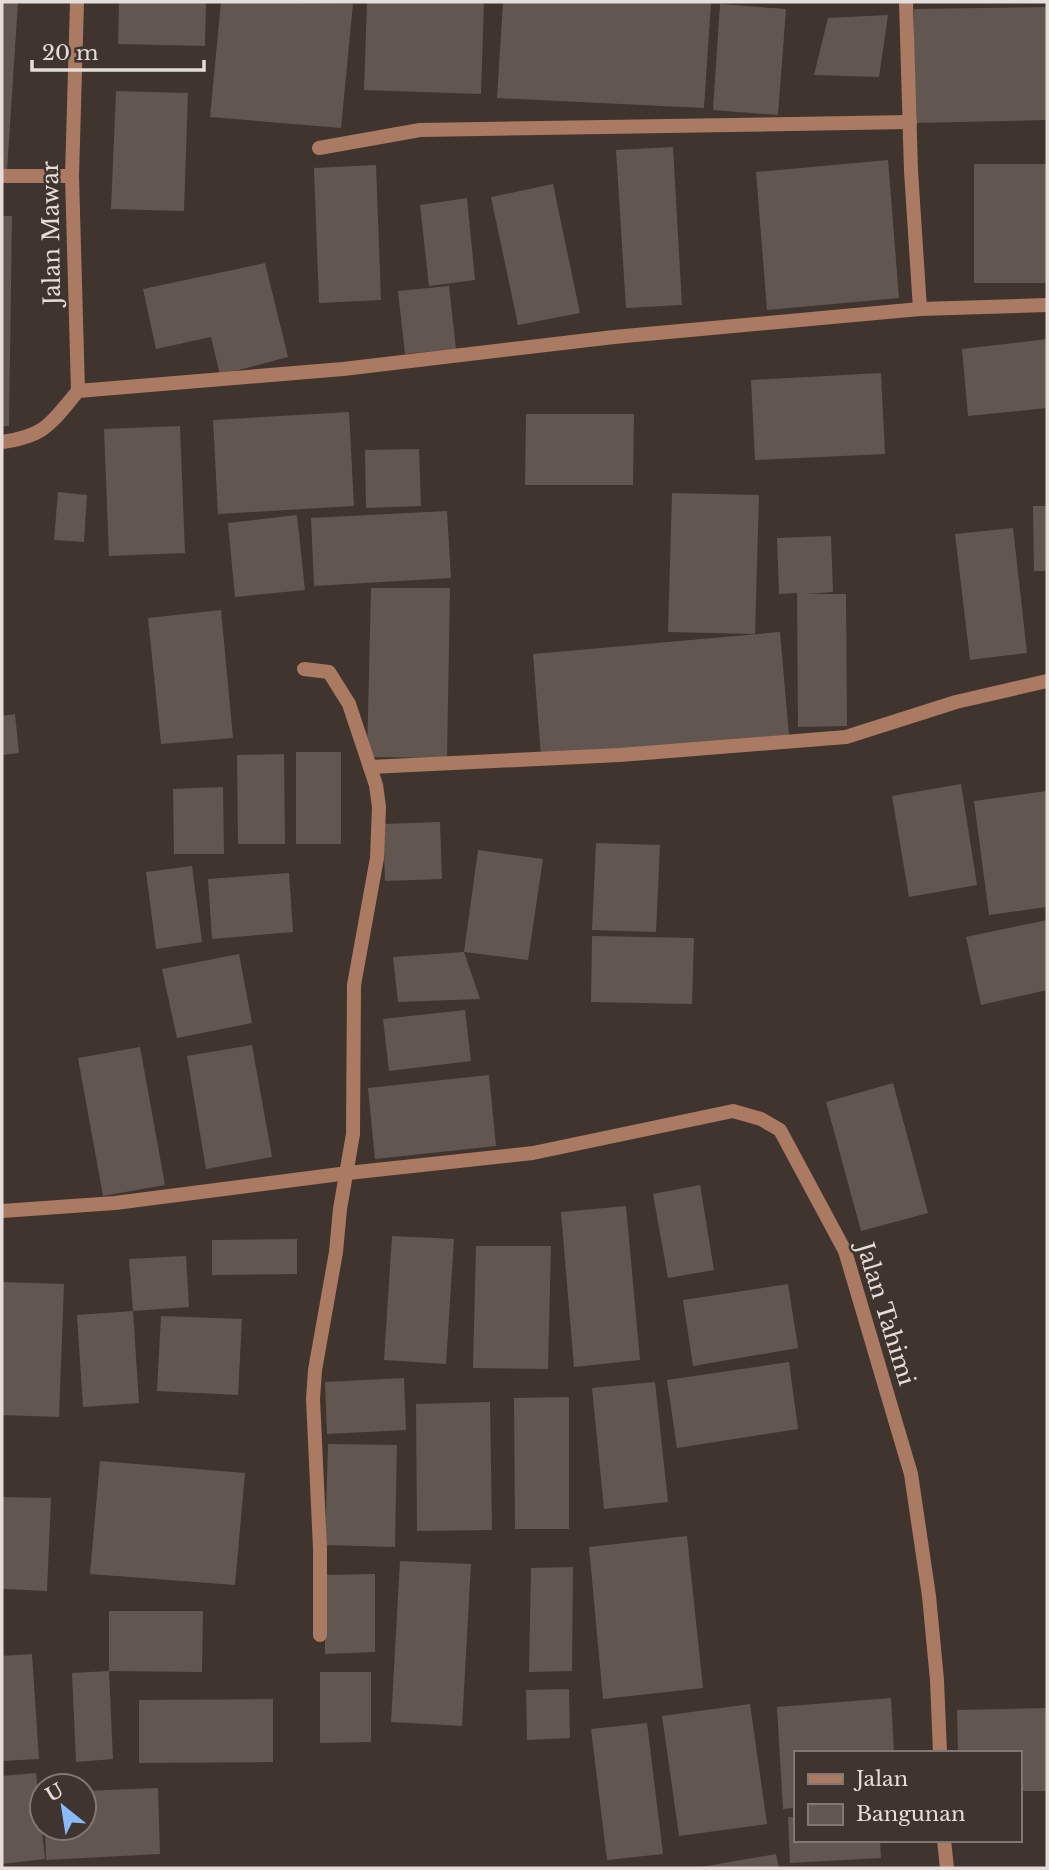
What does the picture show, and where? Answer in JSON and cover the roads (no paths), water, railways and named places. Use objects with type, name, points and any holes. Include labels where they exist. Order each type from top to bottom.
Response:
[{"type":"street","name":"Jalan Mawar","points":[[77,2],[72,176],[78,391]]},
{"type":"street","points":[[906,2],[911,171],[920,309]]},
{"type":"street","points":[[319,149],[420,130],[910,122]]},
{"type":"street","points":[[2,176],[72,176]]},
{"type":"street","points":[[2,442],[25,439],[46,429],[78,391],[343,369],[614,337],[920,309],[1047,305]]},
{"type":"street","points":[[304,669],[329,672],[349,704],[370,767],[379,807],[377,858],[354,985],[353,1134],[313,1399],[318,1462],[320,1635]]},
{"type":"street","points":[[370,767],[620,755],[846,737],[956,702],[1047,681]]},
{"type":"street","name":"Jalan Tahimi","points":[[2,1211],[116,1203],[348,1173],[533,1153],[733,1111],[761,1119],[780,1130],[845,1251],[911,1474],[929,1595],[940,1751]]},
{"type":"street","points":[[944,1842],[947,1868]]}]
